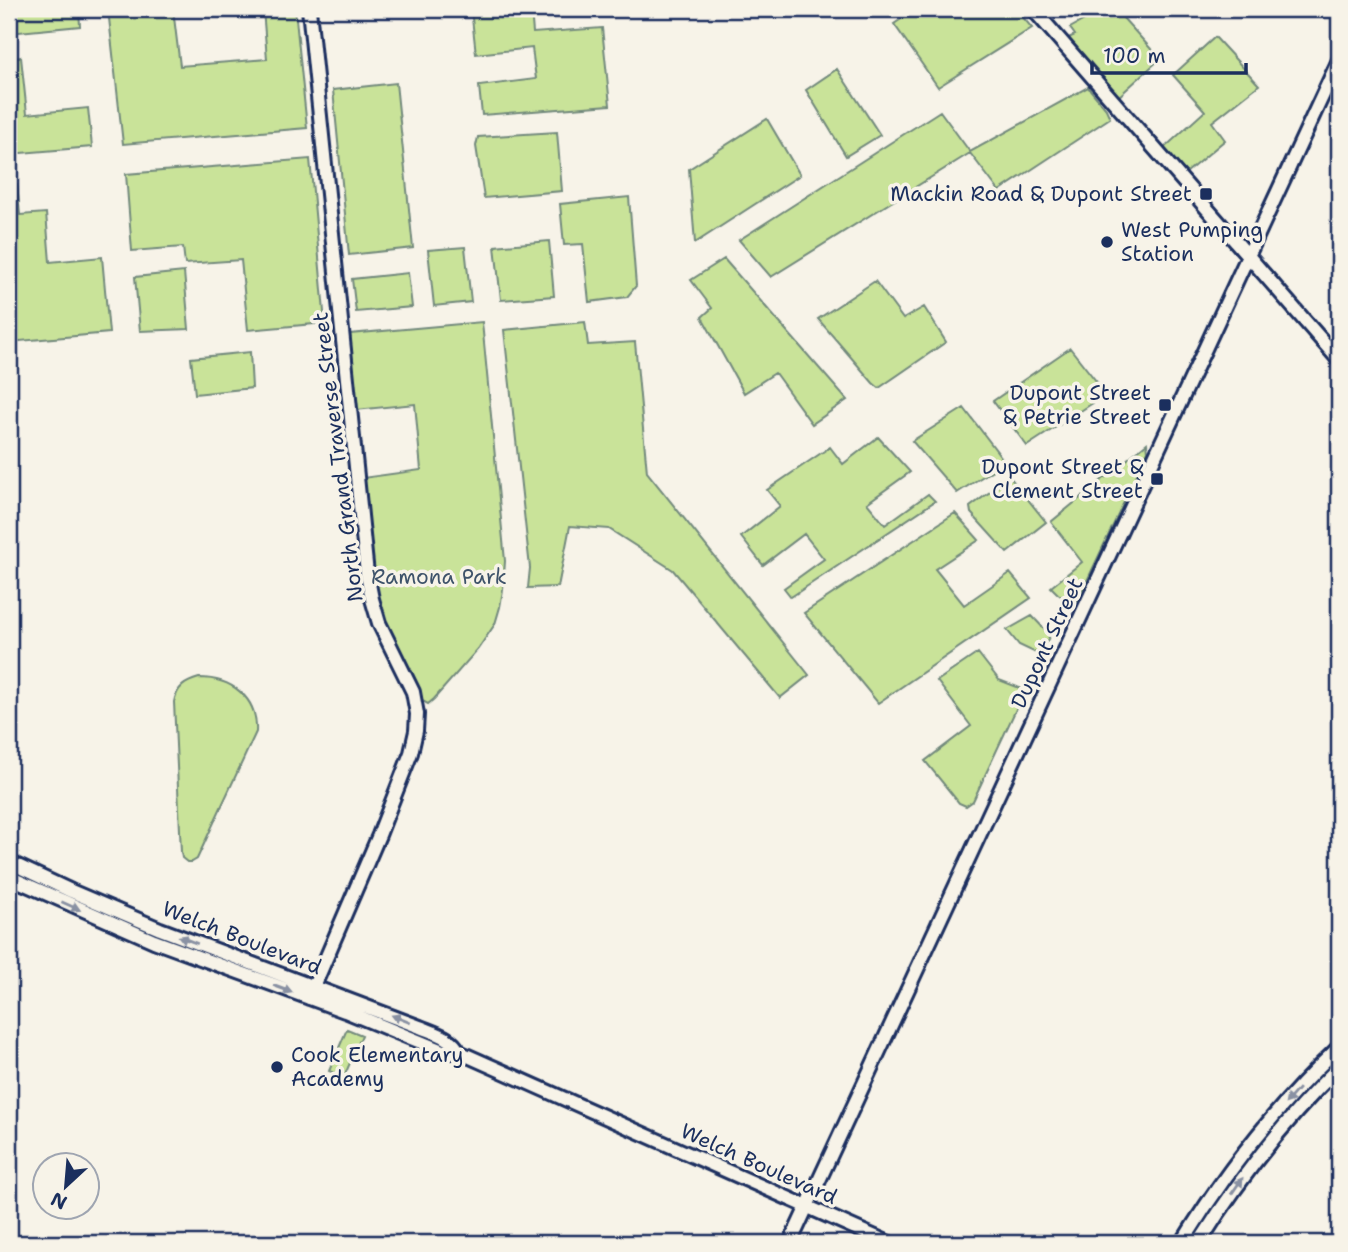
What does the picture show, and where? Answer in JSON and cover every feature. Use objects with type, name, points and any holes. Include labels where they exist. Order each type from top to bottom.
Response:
[{"type":"street","name":"North Grand Traverse Street","points":[[309,9],[367,574],[377,616],[410,686],[418,719],[403,773],[312,992]]},
{"type":"street","points":[[1033,9],[1339,360]]},
{"type":"street","name":"Dupont Street","points":[[790,1243],[1339,60]]},
{"type":"street","name":"Welch Boulevard","points":[[9,862],[445,1052],[459,1052],[889,1243]]},
{"type":"street","name":"Welch Boulevard","points":[[9,877],[138,935],[312,992]]},
{"type":"street","points":[[1182,1243],[1244,1153],[1298,1089],[1339,1047]]},
{"type":"street","points":[[1199,1243],[1248,1171],[1307,1100],[1339,1067]]},
{"type":"green space","points":[[9,9],[79,9],[80,26],[9,33]]},
{"type":"green space","points":[[108,9],[173,9],[180,66],[267,59],[263,9],[295,9],[307,128],[123,144]]},
{"type":"green space","points":[[471,9],[531,9],[533,33],[602,28],[610,105],[482,115],[479,86],[536,79],[532,48],[476,54]]},
{"type":"green space","points":[[916,9],[1016,9],[1032,28],[938,87],[894,24]]},
{"type":"green space","points":[[1104,9],[1115,9],[1160,59],[1117,98],[1066,39],[1075,35],[1070,28]]},
{"type":"green space","points":[[1215,37],[1259,85],[1212,122],[1225,140],[1186,173],[1163,149],[1205,111],[1173,75]]},
{"type":"green space","points":[[21,57],[27,114],[88,108],[92,147],[9,154],[9,59]]},
{"type":"green space","points":[[837,69],[880,135],[846,156],[806,90]]},
{"type":"green space","points":[[396,83],[413,248],[349,255],[333,90]]},
{"type":"green space","points":[[1088,87],[1110,118],[999,191],[970,153],[771,277],[739,240],[940,111],[970,152]]},
{"type":"green space","points":[[767,119],[800,175],[695,243],[689,169]]},
{"type":"green space","points":[[557,132],[562,191],[484,198],[476,146],[478,137]]},
{"type":"green space","points":[[310,159],[325,323],[248,330],[241,260],[185,264],[183,247],[132,251],[126,174]]},
{"type":"green space","points":[[17,184],[20,215],[46,213],[50,262],[102,257],[109,333],[9,342],[9,185]]},
{"type":"green space","points":[[629,197],[636,286],[627,297],[589,302],[583,244],[564,245],[560,204]]},
{"type":"green space","points":[[549,241],[554,296],[501,300],[495,246]]},
{"type":"green space","points":[[465,247],[471,302],[434,306],[428,250]]},
{"type":"green space","points":[[724,259],[847,400],[812,424],[775,373],[744,393],[702,317],[712,308],[691,280]]},
{"type":"green space","points":[[184,272],[189,329],[140,331],[135,277]]},
{"type":"green space","points":[[408,273],[412,307],[356,312],[352,279]]},
{"type":"green space","points":[[875,281],[903,319],[924,307],[946,342],[879,388],[818,319]]},
{"type":"green space","name":"Ramona Park","points":[[482,322],[505,561],[503,590],[495,624],[478,649],[428,704],[420,696],[413,677],[389,633],[378,601],[362,478],[421,470],[415,404],[356,410],[350,334]]},
{"type":"green space","points":[[585,322],[588,345],[635,342],[647,472],[809,675],[780,698],[673,570],[609,529],[570,526],[558,587],[528,588],[530,568],[504,330]]},
{"type":"green space","points":[[1070,348],[1100,386],[1099,399],[1027,446],[993,401]]},
{"type":"green space","points":[[250,352],[252,388],[195,394],[191,358]]},
{"type":"green space","points":[[964,408],[1005,462],[957,493],[912,441]]},
{"type":"green space","points":[[878,437],[910,472],[867,503],[885,525],[928,494],[935,501],[791,597],[784,588],[824,559],[804,534],[763,565],[741,537],[780,506],[767,490],[830,447],[843,464]]},
{"type":"green space","points":[[1147,443],[1148,451],[1078,600],[1072,603],[1051,587],[1082,562],[1051,522]]},
{"type":"green space","points":[[1010,477],[1046,522],[1007,553],[971,513],[970,507]]},
{"type":"green space","points":[[955,513],[979,540],[935,569],[964,605],[1010,573],[1031,598],[878,703],[804,613]]},
{"type":"green space","points":[[1032,616],[1050,635],[1040,655],[1019,645],[1007,630]]},
{"type":"green space","points":[[978,653],[999,680],[1025,690],[973,801],[966,806],[959,803],[925,761],[971,726],[937,681]]},
{"type":"green space","points":[[199,678],[222,682],[240,692],[252,709],[256,732],[197,859],[187,862],[182,858],[181,852],[174,702],[182,686]]},
{"type":"green space","points":[[347,1029],[362,1035],[344,1077],[329,1071]]},
{"type":"place","name":"Mackin Road & Dupont Street","points":[[1206,194]]},
{"type":"place","name":"West Pumping Station","points":[[1107,242]]},
{"type":"place","name":"Dupont Street & Petrie Street","points":[[1165,405]]},
{"type":"place","name":"Dupont Street & Clement Street","points":[[1157,479]]},
{"type":"place","name":"Cook Elementary Academy","points":[[277,1067]]}]
